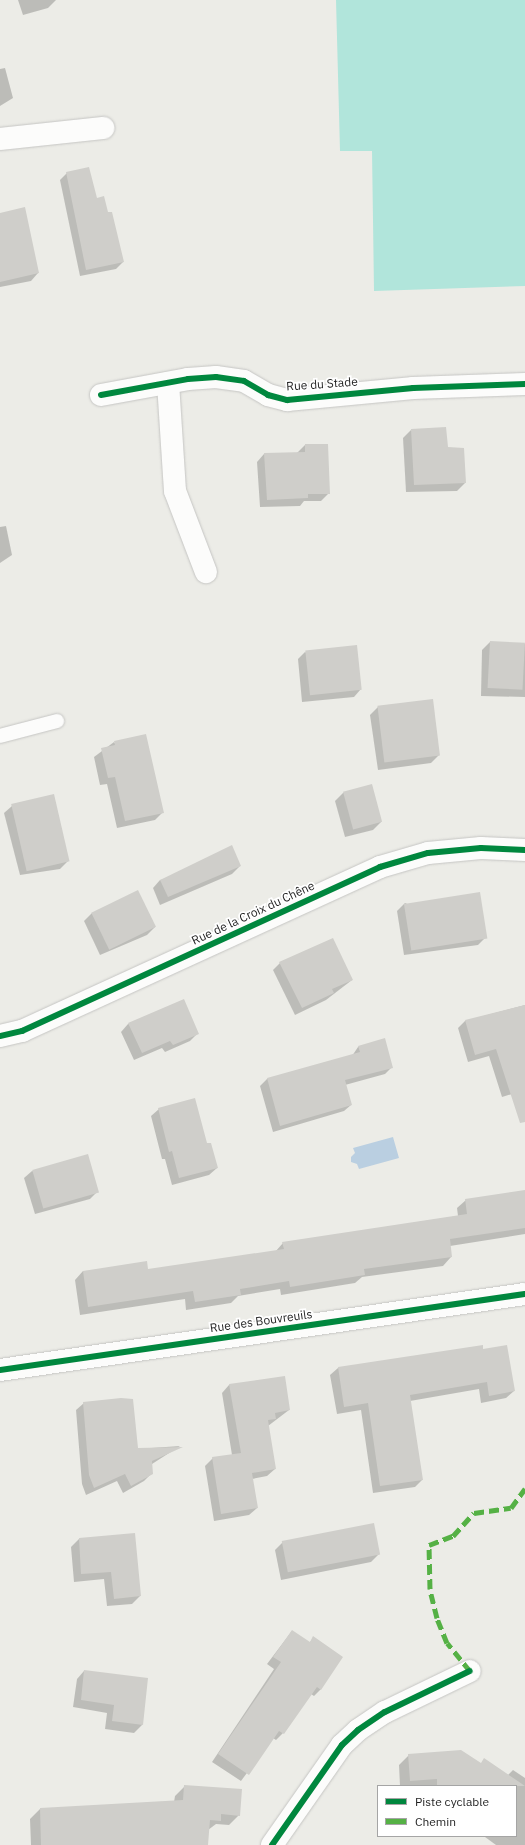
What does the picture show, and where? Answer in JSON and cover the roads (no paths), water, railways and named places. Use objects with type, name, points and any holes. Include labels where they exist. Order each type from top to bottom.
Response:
[{"type":"street","points":[[0,140],[103,128]]},
{"type":"street","name":"Rue du Stade","points":[[101,395],[168,383],[216,377],[244,381],[268,395],[287,400],[413,388],[525,384]]},
{"type":"street","points":[[168,383],[175,491],[206,572]]},
{"type":"street","name":"Rue de la Croix du Chêne","points":[[0,1036],[30,1027],[380,867],[428,853],[481,848],[525,850]]},
{"type":"street","name":"Rue des Bouvreuils","points":[[0,1370],[525,1294]]},
{"type":"street","points":[[272,1845],[342,1745],[358,1730],[385,1712],[470,1671]]},
{"type":"lane","points":[[0,736],[57,721]]}]
